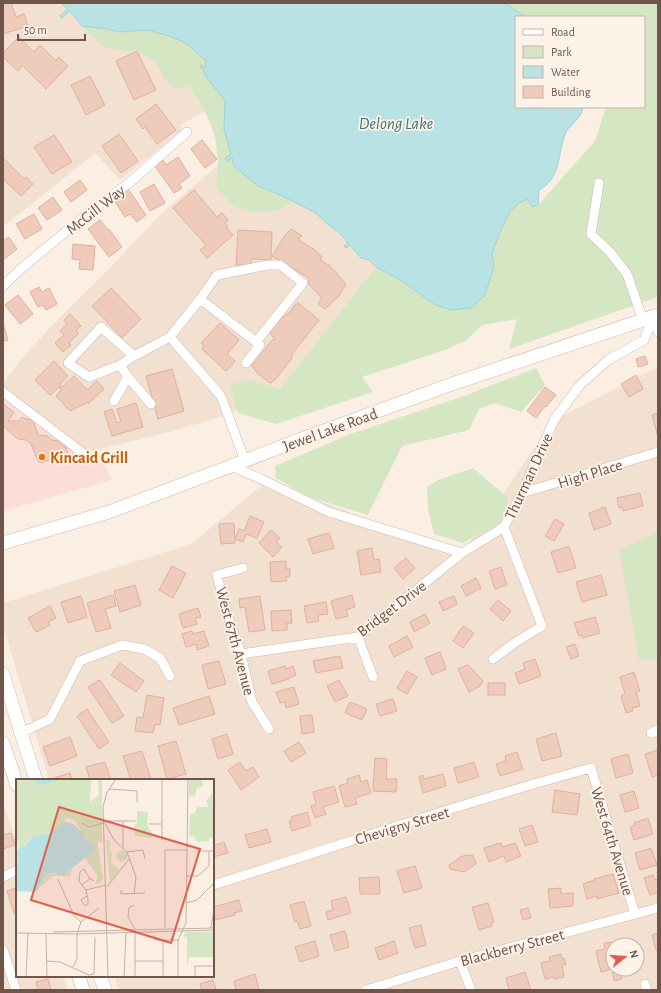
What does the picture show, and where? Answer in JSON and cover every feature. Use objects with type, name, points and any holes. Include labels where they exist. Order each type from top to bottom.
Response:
[{"type":"main road","name":"Jewel Lake Road","points":[[3,543],[109,512],[452,384],[651,317]]},
{"type":"main road","points":[[3,674],[36,779]]},
{"type":"main road","points":[[3,743],[16,781]]},
{"type":"main road","points":[[79,977],[83,990]]},
{"type":"main road","points":[[100,977],[105,990]]},
{"type":"street","name":"McGill Way","points":[[3,286],[22,267],[128,183],[187,132]]},
{"type":"street","points":[[599,183],[590,234],[610,252],[627,274],[658,332]]},
{"type":"street","points":[[134,356],[101,327],[68,363],[89,377],[120,365],[170,337],[217,275],[268,265],[280,266],[303,283],[256,342]]},
{"type":"street","points":[[200,299],[260,345],[246,363]]},
{"type":"street","name":"Thurman Drive","points":[[462,553],[504,527],[522,494],[554,420],[579,386],[608,360],[644,340],[651,317]]},
{"type":"street","points":[[170,337],[221,396],[245,461]]},
{"type":"street","points":[[120,365],[128,377],[151,404]]},
{"type":"street","points":[[114,401],[128,377]]},
{"type":"street","points":[[3,392],[84,454]]},
{"type":"street","name":"High Place","points":[[522,494],[658,452]]},
{"type":"street","points":[[231,466],[329,512],[462,553]]},
{"type":"street","points":[[493,659],[516,642],[542,626],[504,527]]},
{"type":"street","name":"Bridget Drive","points":[[241,654],[358,637],[462,553]]},
{"type":"street","name":"West 67th Avenue","points":[[243,568],[218,574],[227,614],[241,654],[252,702],[269,729]]},
{"type":"street","points":[[358,637],[373,677]]},
{"type":"street","points":[[21,733],[50,719],[80,661],[122,645],[144,649],[160,658],[170,676]]},
{"type":"street","name":"Chevigny Street","points":[[214,885],[385,830],[591,768]]},
{"type":"street","name":"West 64th Avenue","points":[[591,768],[635,914]]},
{"type":"street","points":[[3,877],[15,871]]},
{"type":"street","name":"Blackberry Street","points":[[366,990],[460,961],[658,908]]},
{"type":"street","points":[[3,950],[16,990]]},
{"type":"street","points":[[460,961],[471,990]]},
{"type":"shaded area","points":[[3,3],[61,3],[68,9],[107,29],[225,101],[180,125],[183,130],[120,180],[95,153],[3,226]]},
{"type":"shaded area","points":[[231,154],[278,194],[314,212],[341,236],[361,258],[369,260],[376,267],[280,390],[223,416],[173,431],[89,452],[3,388],[3,383],[22,358],[62,315],[102,276],[161,214]]},
{"type":"shaded area","points":[[658,367],[658,990],[119,990],[114,977],[214,977],[214,779],[49,779],[3,625],[3,603],[191,544],[266,482],[462,553],[554,420]]},
{"type":"shaded area","points":[[3,388],[104,464],[112,480],[3,511]]},
{"type":"shaded area","points":[[3,803],[16,840],[16,977],[63,977],[68,990],[3,990]]},
{"type":"green space","points":[[505,3],[658,3],[658,297],[509,349],[517,319],[482,325],[467,340],[445,350],[362,377],[373,392],[276,424],[238,413],[229,385],[250,380],[280,389],[376,267],[452,310],[471,308],[485,295],[494,267],[492,253],[499,234],[510,212],[519,203],[528,199],[532,206],[538,205],[595,141],[606,108],[645,108],[645,16],[524,16]]},
{"type":"green space","points":[[82,26],[119,32],[147,30],[169,36],[186,43],[207,61],[225,101],[224,130],[278,194],[293,202],[278,210],[254,213],[233,206],[216,187],[218,161],[215,137],[209,120],[198,98],[188,86],[176,89],[164,79],[156,62],[136,50],[125,51],[105,47]]},
{"type":"green space","points":[[536,368],[545,385],[521,412],[495,403],[479,409],[469,430],[402,446],[368,515],[309,497],[276,478],[275,466],[353,433],[464,396]]},
{"type":"green space","points":[[473,468],[509,499],[500,523],[463,543],[434,534],[428,510],[427,487],[438,480]]},
{"type":"green space","points":[[658,532],[658,659],[639,661],[619,550]]},
{"type":"water","name":"Delong Lake","points":[[61,3],[505,3],[524,16],[515,16],[515,108],[583,108],[582,112],[566,131],[558,164],[552,179],[539,190],[538,205],[532,207],[528,199],[519,203],[510,212],[499,234],[492,253],[494,267],[485,295],[471,308],[452,310],[435,305],[402,281],[376,267],[369,260],[361,258],[350,245],[346,248],[344,246],[348,243],[341,235],[314,212],[258,186],[234,166],[232,158],[227,161],[225,158],[231,154],[224,130],[225,101],[204,74],[204,71],[200,66],[202,65],[205,68],[206,61],[186,43],[169,36],[147,30],[119,32],[82,26],[69,10],[67,14],[61,18],[60,16],[67,9]]},
{"type":"building","points":[[3,3],[11,3],[16,17],[24,14],[28,26],[3,34]]},
{"type":"building","points":[[19,37],[34,52],[40,45],[56,61],[59,57],[68,66],[46,89],[23,66],[18,71],[3,57],[3,53]]},
{"type":"building","points":[[137,51],[156,90],[134,100],[116,61]]},
{"type":"building","points":[[90,76],[105,105],[86,115],[71,85]]},
{"type":"building","points":[[156,104],[176,130],[157,144],[145,127],[143,129],[136,119]]},
{"type":"building","points":[[119,134],[138,161],[121,173],[102,146]]},
{"type":"building","points":[[54,135],[72,162],[52,174],[34,147]]},
{"type":"building","points":[[202,140],[217,159],[205,168],[191,149]]},
{"type":"building","points":[[178,157],[190,176],[179,184],[182,188],[174,193],[155,166],[163,160],[166,165]]},
{"type":"building","points":[[3,158],[24,179],[26,177],[33,184],[21,196],[3,179]]},
{"type":"building","points":[[80,180],[87,190],[71,202],[64,192]]},
{"type":"building","points":[[154,184],[165,203],[150,211],[140,192]]},
{"type":"building","points":[[128,189],[146,215],[137,222],[130,214],[125,217],[114,200]]},
{"type":"building","points":[[194,190],[217,217],[222,213],[228,220],[225,223],[228,226],[226,227],[233,235],[207,258],[200,250],[206,245],[173,208]]},
{"type":"building","points":[[53,197],[62,210],[47,220],[38,208]]},
{"type":"building","points":[[34,214],[42,229],[25,239],[16,224]]},
{"type":"building","points":[[100,220],[108,230],[109,229],[122,247],[109,257],[88,229]]},
{"type":"building","points":[[291,229],[302,236],[298,238],[300,241],[315,250],[322,257],[320,260],[330,266],[346,284],[339,296],[325,309],[318,304],[322,298],[308,283],[309,278],[272,256],[286,234]]},
{"type":"building","points":[[238,230],[272,232],[271,260],[252,259],[251,266],[236,265]]},
{"type":"building","points":[[9,237],[17,249],[3,260],[3,241]]},
{"type":"building","points":[[73,244],[95,246],[93,270],[79,269],[80,260],[72,259]]},
{"type":"building","points":[[39,287],[42,292],[49,288],[57,304],[46,310],[43,305],[38,307],[30,292]]},
{"type":"building","points":[[111,288],[141,319],[122,338],[92,306]]},
{"type":"building","points":[[18,295],[33,314],[20,324],[5,305]]},
{"type":"building","points":[[298,303],[319,320],[292,354],[292,358],[275,380],[270,383],[257,373],[252,366],[272,340],[275,340],[269,331],[274,323],[290,312]]},
{"type":"building","points":[[70,314],[81,326],[76,331],[78,334],[69,343],[71,345],[63,352],[55,343],[64,335],[60,331],[67,324],[64,320]]},
{"type":"building","points":[[3,323],[8,340],[3,341]]},
{"type":"building","points":[[220,323],[239,340],[227,354],[235,361],[226,371],[202,349],[204,346],[201,343]]},
{"type":"building","points":[[645,356],[648,364],[638,367],[636,359]]},
{"type":"building","points":[[54,361],[68,376],[60,384],[61,388],[74,376],[87,390],[97,381],[104,389],[88,404],[88,402],[70,411],[56,396],[61,390],[59,387],[50,395],[35,380]]},
{"type":"building","points":[[172,369],[184,411],[158,419],[146,376]]},
{"type":"building","points":[[636,375],[643,389],[629,397],[621,384]]},
{"type":"building","points":[[545,387],[556,395],[536,418],[527,411]]},
{"type":"building","points":[[136,403],[143,427],[112,436],[104,412],[112,409],[117,423],[121,422],[117,409]]},
{"type":"building","points":[[3,404],[14,412],[8,421],[19,421],[22,417],[33,420],[38,435],[48,436],[52,440],[58,441],[66,447],[68,453],[41,463],[38,461],[31,444],[26,440],[18,439],[3,426]]},
{"type":"building","points":[[658,413],[658,437],[652,415]]},
{"type":"building","points":[[640,493],[643,506],[623,511],[622,507],[619,508],[617,498]]},
{"type":"building","points":[[605,507],[611,524],[594,530],[589,513]]},
{"type":"building","points":[[250,516],[264,522],[257,538],[246,534],[243,542],[235,539],[239,529],[244,531]]},
{"type":"building","points":[[555,519],[564,524],[554,541],[545,536]]},
{"type":"building","points":[[234,523],[235,543],[221,544],[219,524]]},
{"type":"building","points":[[271,530],[280,538],[276,542],[282,547],[273,557],[259,543]]},
{"type":"building","points":[[329,533],[334,548],[313,554],[308,539]]},
{"type":"building","points":[[569,546],[576,568],[558,573],[551,552]]},
{"type":"building","points":[[372,548],[374,560],[379,559],[381,572],[361,575],[357,551]]},
{"type":"building","points":[[406,558],[415,568],[403,579],[394,568]]},
{"type":"building","points":[[286,561],[286,569],[290,569],[290,576],[286,577],[287,581],[271,582],[270,562]]},
{"type":"building","points":[[172,566],[186,573],[173,598],[159,590]]},
{"type":"building","points":[[501,567],[507,585],[495,589],[489,571]]},
{"type":"building","points":[[601,575],[607,595],[582,602],[576,582]]},
{"type":"building","points":[[476,578],[481,588],[466,596],[461,586]]},
{"type":"building","points":[[135,585],[141,605],[120,612],[114,591]]},
{"type":"building","points":[[113,595],[116,606],[105,609],[111,628],[96,632],[87,603]]},
{"type":"building","points":[[352,595],[355,607],[346,610],[348,616],[336,619],[331,601]]},
{"type":"building","points":[[81,596],[87,617],[68,623],[61,602]]},
{"type":"building","points":[[260,596],[265,630],[249,632],[245,607],[240,608],[239,599]]},
{"type":"building","points":[[454,596],[457,604],[443,611],[439,602]]},
{"type":"building","points":[[498,600],[511,611],[503,621],[490,609]]},
{"type":"building","points":[[326,602],[328,614],[318,615],[319,621],[307,623],[304,606]]},
{"type":"building","points":[[50,606],[56,618],[48,622],[50,625],[36,632],[28,618]]},
{"type":"building","points":[[198,608],[201,617],[195,618],[197,624],[183,628],[179,614]]},
{"type":"building","points":[[291,610],[292,623],[287,623],[287,630],[272,631],[271,611]]},
{"type":"building","points":[[425,614],[430,623],[414,632],[410,622]]},
{"type":"building","points":[[595,617],[600,633],[583,638],[582,635],[579,636],[574,623]]},
{"type":"building","points":[[463,626],[474,633],[463,648],[453,641]]},
{"type":"building","points":[[192,631],[193,634],[204,631],[209,646],[197,650],[196,644],[186,647],[182,634]]},
{"type":"building","points":[[407,636],[413,647],[394,657],[389,646]]},
{"type":"building","points":[[575,644],[579,656],[571,659],[566,647]]},
{"type":"building","points":[[440,652],[446,669],[432,675],[425,658]]},
{"type":"building","points":[[340,656],[343,668],[316,673],[313,661]]},
{"type":"building","points":[[535,659],[541,676],[519,684],[515,673],[525,669],[523,663]]},
{"type":"building","points":[[219,661],[226,684],[208,689],[202,665]]},
{"type":"building","points":[[120,663],[144,681],[136,692],[111,675]]},
{"type":"building","points":[[468,665],[483,681],[480,686],[469,692],[458,669]]},
{"type":"building","points":[[285,666],[286,669],[293,666],[296,675],[289,679],[272,684],[268,671]]},
{"type":"building","points":[[407,671],[417,677],[407,694],[397,688]]},
{"type":"building","points":[[634,672],[640,691],[636,692],[640,706],[632,708],[633,711],[626,713],[621,696],[625,694],[620,677]]},
{"type":"building","points":[[100,680],[124,716],[112,723],[88,687]]},
{"type":"building","points":[[339,680],[348,696],[335,702],[327,686]]},
{"type":"building","points":[[488,683],[505,683],[505,695],[488,695]]},
{"type":"building","points":[[294,687],[299,704],[286,708],[285,702],[280,703],[276,692]]},
{"type":"building","points":[[147,695],[164,698],[160,725],[155,724],[153,733],[135,731],[137,717],[143,718]]},
{"type":"building","points":[[209,696],[215,714],[179,725],[173,708]]},
{"type":"building","points":[[393,699],[397,711],[380,716],[376,704]]},
{"type":"building","points":[[350,702],[367,709],[362,720],[345,713]]},
{"type":"building","points":[[87,709],[109,742],[99,749],[77,716]]},
{"type":"building","points":[[312,715],[314,732],[302,734],[300,716]]},
{"type":"building","points":[[556,733],[562,756],[542,761],[536,739]]},
{"type":"building","points":[[227,734],[233,754],[218,759],[212,739]]},
{"type":"building","points":[[70,737],[77,756],[50,766],[43,747]]},
{"type":"building","points":[[176,741],[186,774],[167,779],[158,746]]},
{"type":"building","points":[[299,742],[306,753],[291,762],[284,751]]},
{"type":"building","points":[[658,750],[658,775],[652,777],[645,754]]},
{"type":"building","points":[[142,751],[151,779],[131,779],[123,756]]},
{"type":"building","points":[[517,752],[523,769],[500,776],[496,764],[506,761],[505,756]]},
{"type":"building","points":[[628,754],[633,773],[616,778],[611,759]]},
{"type":"building","points":[[375,758],[387,759],[386,779],[397,779],[396,792],[373,791]]},
{"type":"building","points":[[105,762],[111,779],[90,779],[86,767]]},
{"type":"building","points":[[240,762],[246,771],[253,767],[259,777],[241,790],[228,770]]},
{"type":"building","points":[[474,762],[479,777],[458,783],[454,768]]},
{"type":"building","points":[[70,773],[72,779],[51,779]]},
{"type":"building","points":[[443,774],[446,786],[423,793],[419,777],[423,775],[424,779]]},
{"type":"building","points":[[359,775],[361,782],[367,780],[371,793],[355,798],[357,804],[345,807],[339,786],[348,783],[347,779]]},
{"type":"building","points":[[334,786],[339,802],[323,807],[326,814],[315,818],[311,806],[316,804],[313,792]]},
{"type":"building","points":[[555,790],[580,794],[577,815],[552,812]]},
{"type":"building","points":[[634,791],[639,808],[625,812],[620,795]]},
{"type":"building","points":[[307,812],[311,825],[292,831],[289,821],[292,820],[291,817]]},
{"type":"building","points":[[648,818],[653,834],[634,840],[630,827],[635,825],[634,823]]},
{"type":"building","points":[[532,825],[538,842],[525,846],[519,829]]},
{"type":"building","points":[[267,829],[271,842],[249,848],[245,835]]},
{"type":"building","points":[[11,833],[15,845],[3,849],[3,835]]},
{"type":"building","points":[[224,842],[228,853],[214,857],[214,846]]},
{"type":"building","points":[[501,843],[502,847],[515,843],[521,856],[506,862],[504,856],[489,862],[484,848]]},
{"type":"building","points":[[651,848],[657,865],[640,870],[635,853]]},
{"type":"building","points":[[473,855],[476,864],[464,872],[450,869],[449,865],[462,856]]},
{"type":"building","points":[[415,866],[422,888],[404,893],[397,871]]},
{"type":"building","points":[[613,874],[619,893],[597,899],[597,896],[587,899],[583,884],[594,879]]},
{"type":"building","points":[[653,875],[655,880],[658,879],[658,892],[650,895],[644,878]]},
{"type":"building","points":[[379,877],[380,894],[360,894],[359,878]]},
{"type":"building","points":[[16,888],[16,912],[14,913],[7,891]]},
{"type":"building","points":[[561,888],[561,894],[573,893],[573,906],[550,908],[548,889]]},
{"type":"building","points":[[346,897],[351,913],[328,920],[326,912],[333,910],[331,901]]},
{"type":"building","points":[[239,900],[242,911],[234,913],[235,915],[215,920],[214,907]]},
{"type":"building","points":[[304,901],[311,926],[300,929],[297,921],[295,922],[290,905]]},
{"type":"building","points":[[488,903],[494,922],[491,923],[492,926],[479,930],[472,907]]},
{"type":"building","points":[[528,908],[531,918],[523,920],[520,910]]},
{"type":"building","points":[[421,925],[426,945],[415,948],[409,928]]},
{"type":"building","points":[[345,931],[349,947],[335,951],[330,935]]},
{"type":"building","points":[[658,933],[658,949],[656,950],[652,935]]},
{"type":"building","points":[[315,941],[319,956],[300,962],[295,947]]},
{"type":"building","points":[[394,941],[398,953],[379,960],[375,948]]},
{"type":"building","points":[[605,949],[605,971],[601,972],[596,951]]},
{"type":"building","points":[[561,954],[562,959],[564,958],[566,964],[562,965],[564,977],[545,979],[541,963],[550,961],[549,957]]},
{"type":"building","points":[[525,972],[531,990],[509,990],[506,978]]},
{"type":"building","points":[[255,974],[259,990],[236,990],[234,981]]},
{"type":"building","points":[[613,977],[622,977],[622,979],[614,981]]},
{"type":"building","points":[[48,979],[51,990],[38,990],[36,982]]},
{"type":"building","points":[[213,980],[216,990],[202,990],[200,984]]},
{"type":"place","name":"Kincaid Grill","points":[[42,457]]}]
